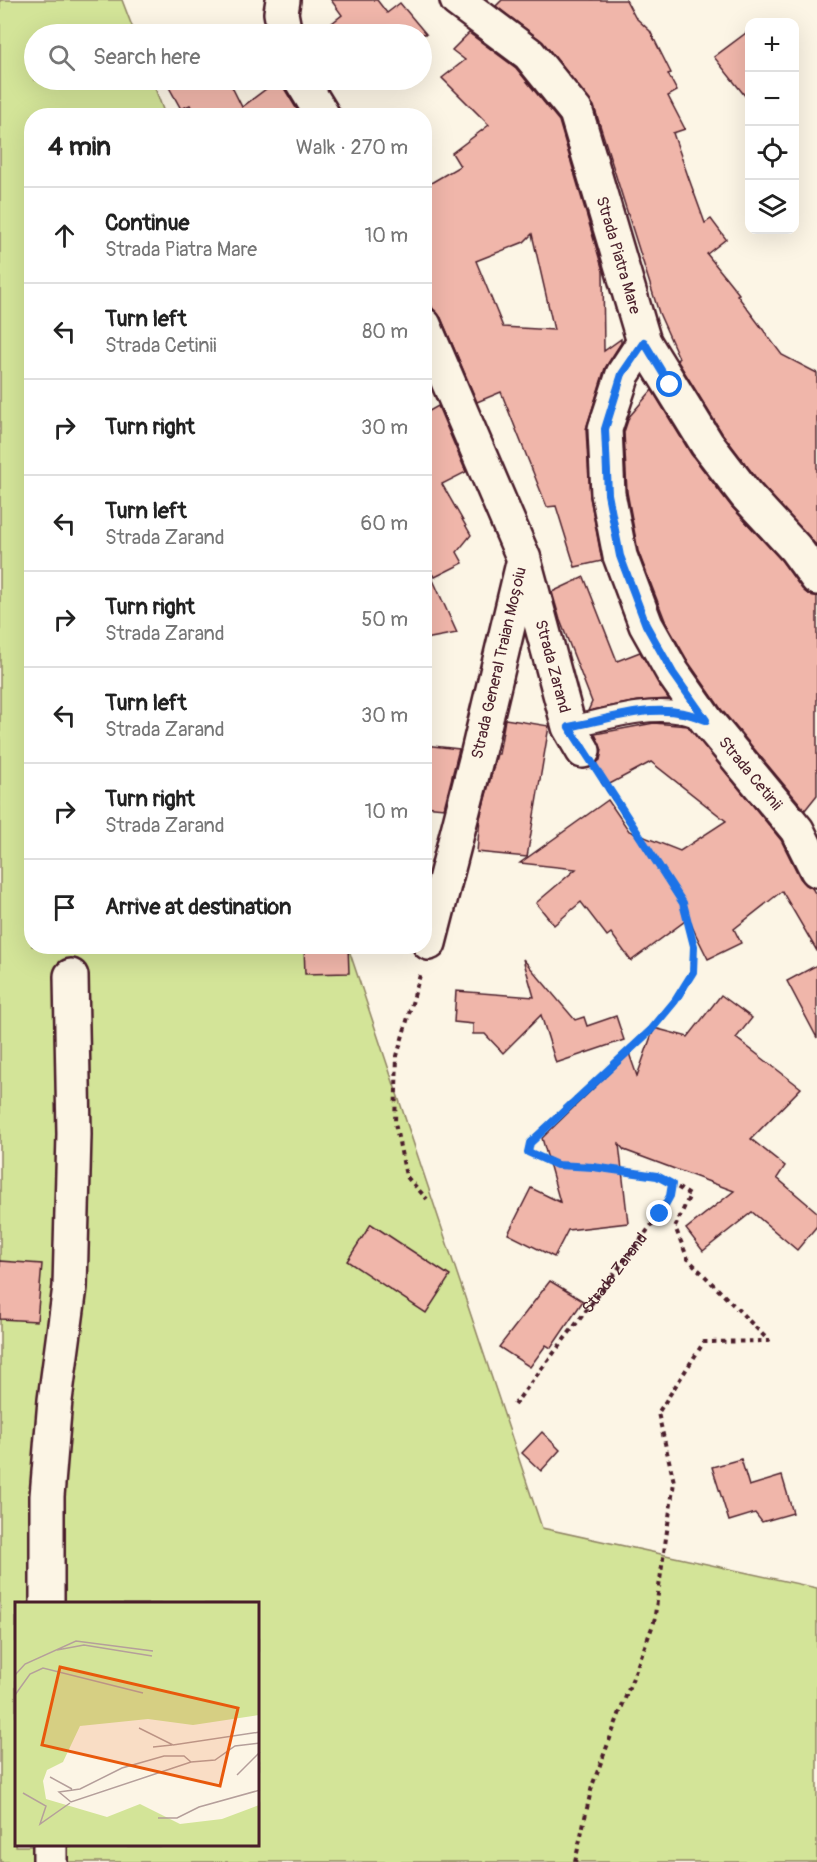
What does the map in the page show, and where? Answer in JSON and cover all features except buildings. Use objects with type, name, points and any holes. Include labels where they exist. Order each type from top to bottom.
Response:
[{"type":"street","points":[[282,0],[283,24]]},
{"type":"street","name":"Strada Piatra Mare","points":[[457,0],[529,54],[576,112],[644,342],[707,444],[746,495],[795,548],[817,578]]},
{"type":"street","points":[[307,90],[317,108]]},
{"type":"street","name":"Strada Cetinii","points":[[644,342],[622,374],[605,429],[608,494],[620,556],[646,625],[673,673],[706,720],[797,830],[817,870]]},
{"type":"street","name":"Strada General Traian Moșoiu","points":[[432,344],[524,559],[432,931]]},
{"type":"street","name":"Strada Zarand","points":[[524,559],[576,739]]},
{"type":"street","points":[[47,1602],[47,1496],[55,1401],[70,1287],[74,1134],[71,976]]},
{"type":"lane","points":[[576,739],[646,712],[683,713],[706,720]]},
{"type":"path","points":[[575,1862],[592,1786],[654,1622],[674,1482],[658,1413],[704,1342],[769,1341],[688,1259],[675,1227],[690,1195],[657,1176],[593,1167],[557,1165],[528,1152],[530,1143],[651,1030],[675,1001],[693,972],[694,946],[683,903],[576,739]]},
{"type":"path","points":[[426,954],[397,1056],[395,1123],[406,1176],[427,1199]]},
{"type":"path","name":"Strada Zarand","points":[[514,1405],[660,1214],[670,1196],[672,1184]]},
{"type":"green space","points":[[0,0],[122,0],[131,24],[24,24],[24,90],[156,90],[162,108],[24,108],[24,954],[350,954],[542,1528],[817,1588],[817,1862],[0,1862]]},
{"type":"route","points":[[660,1214],[670,1196],[672,1184],[657,1176],[593,1167],[557,1165],[528,1152],[530,1143],[651,1030],[675,1001],[693,972],[694,946],[683,903],[569,727],[646,712],[664,711],[683,713],[706,720],[673,673],[646,625],[620,556],[608,494],[605,429],[622,374],[644,342],[670,385]]}]
